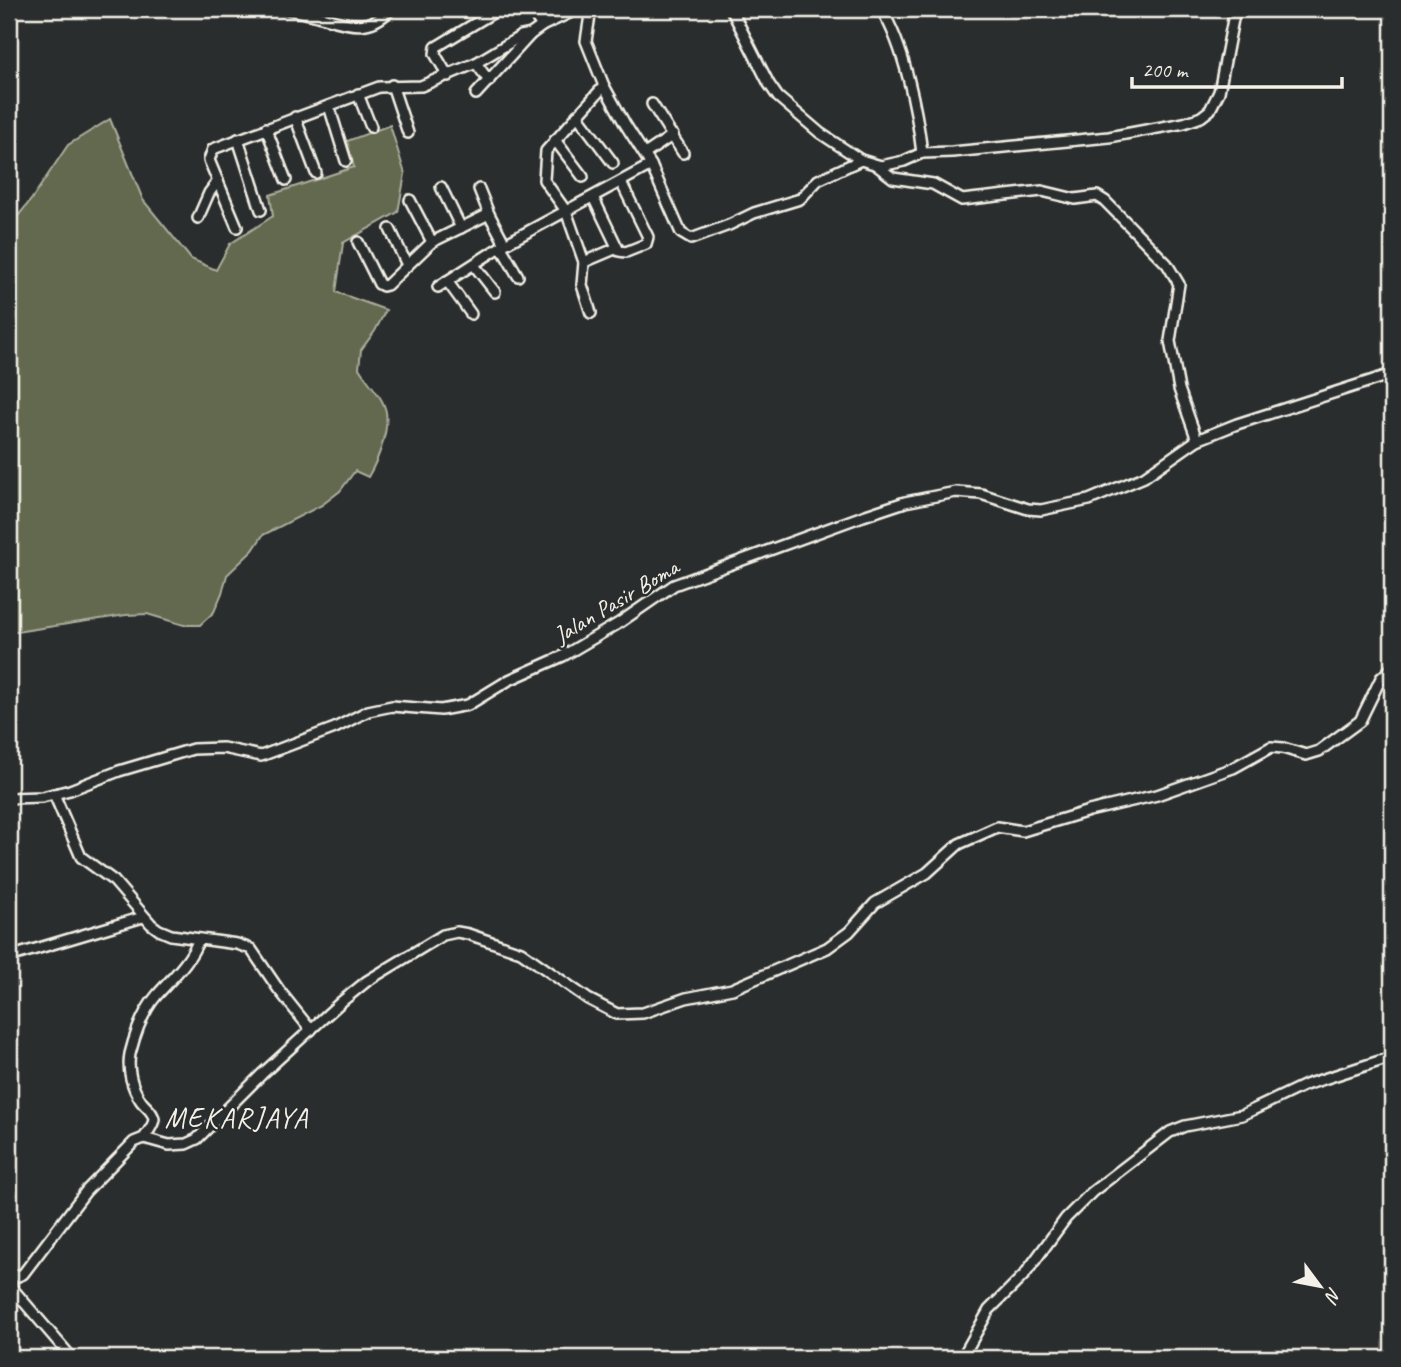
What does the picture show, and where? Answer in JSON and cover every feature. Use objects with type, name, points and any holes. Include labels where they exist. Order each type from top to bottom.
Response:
[{"type":"street","points":[[287,9],[362,26],[378,21],[391,9]]},
{"type":"street","points":[[448,76],[435,54],[435,48],[499,9]]},
{"type":"street","points":[[530,9],[542,26]]},
{"type":"street","points":[[476,94],[531,34],[578,9]]},
{"type":"street","points":[[591,9],[586,41],[604,86],[652,165],[681,233],[691,239],[754,213],[800,199],[818,180],[861,160]]},
{"type":"street","points":[[731,9],[758,65],[778,97],[812,127],[893,178],[933,184],[962,200],[1042,191],[1075,199],[1097,196],[1105,201],[1167,264],[1179,284],[1170,341],[1179,389],[1198,440]]},
{"type":"street","points":[[881,9],[888,19],[905,64],[922,153]]},
{"type":"street","points":[[876,165],[904,161],[922,153],[1109,136],[1184,123],[1201,117],[1210,110],[1219,92],[1235,9]]},
{"type":"street","points":[[237,227],[209,160],[211,151],[358,94],[392,85],[421,86],[476,63],[521,36],[531,34]]},
{"type":"street","points":[[476,63],[489,81]]},
{"type":"street","points":[[392,85],[408,133]]},
{"type":"street","points":[[591,313],[582,285],[584,262],[566,211],[544,180],[544,155],[604,86]]},
{"type":"street","points":[[358,94],[371,127]]},
{"type":"street","points":[[652,104],[683,153]]},
{"type":"street","points":[[329,106],[346,161]]},
{"type":"street","points":[[577,115],[613,163]]},
{"type":"street","points":[[295,117],[316,173]]},
{"type":"street","points":[[266,128],[286,180]]},
{"type":"street","points":[[645,154],[673,135]]},
{"type":"street","points":[[237,139],[261,210]]},
{"type":"street","points":[[555,140],[583,177]]},
{"type":"street","points":[[438,287],[503,245],[652,165]]},
{"type":"street","points":[[198,218],[209,193],[218,181]]},
{"type":"street","points":[[593,197],[621,252],[646,244],[648,240],[621,182]]},
{"type":"street","points":[[441,187],[461,228]]},
{"type":"street","points":[[479,189],[518,276]]},
{"type":"street","points":[[410,200],[432,242]]},
{"type":"street","points":[[358,242],[380,285],[387,285],[432,242],[489,214]]},
{"type":"street","points":[[390,229],[407,265]]},
{"type":"street","points":[[584,262],[617,248]]},
{"type":"street","points":[[474,265],[495,292]]},
{"type":"street","points":[[447,281],[471,314]]},
{"type":"street","name":"Jalan Pasir Boma","points":[[9,798],[54,794],[152,760],[193,749],[223,748],[261,756],[335,728],[368,711],[392,706],[441,710],[468,705],[509,680],[563,656],[619,623],[674,585],[695,576],[905,502],[956,492],[981,494],[1028,509],[1041,510],[1089,500],[1144,477],[1198,440],[1392,374]]},
{"type":"street","points":[[144,1138],[169,1145],[191,1143],[262,1074],[367,981],[435,939],[457,932],[501,943],[522,952],[587,999],[617,1014],[643,1013],[686,998],[732,989],[827,948],[849,932],[875,902],[927,873],[959,844],[998,827],[1023,831],[1089,811],[1157,795],[1233,768],[1271,747],[1306,755],[1319,751],[1360,721],[1381,678],[1392,668]]},
{"type":"street","points":[[54,794],[81,857],[114,881],[143,917],[164,933],[237,944],[251,949],[311,1030]]},
{"type":"street","points":[[9,957],[143,917]]},
{"type":"street","points":[[72,1358],[12,1288],[9,1274],[23,1274],[86,1191],[130,1145],[144,1138],[154,1117],[141,1101],[131,1081],[130,1058],[136,1033],[150,1004],[174,979],[194,952],[199,939]]},
{"type":"street","points":[[962,1358],[989,1310],[1025,1274],[1066,1218],[1092,1192],[1170,1132],[1185,1126],[1242,1115],[1305,1085],[1392,1057]]},
{"type":"green space","points":[[110,119],[143,200],[191,259],[216,270],[230,244],[273,216],[270,195],[354,167],[347,141],[390,125],[405,174],[398,212],[343,243],[336,292],[386,310],[361,350],[359,368],[384,406],[384,437],[368,477],[355,471],[340,491],[322,505],[263,535],[253,550],[227,575],[214,612],[200,625],[184,625],[147,614],[9,633],[9,227],[68,145]]},
{"type":"district","name":"MEKARJAYA","points":[[237,1117]]}]
